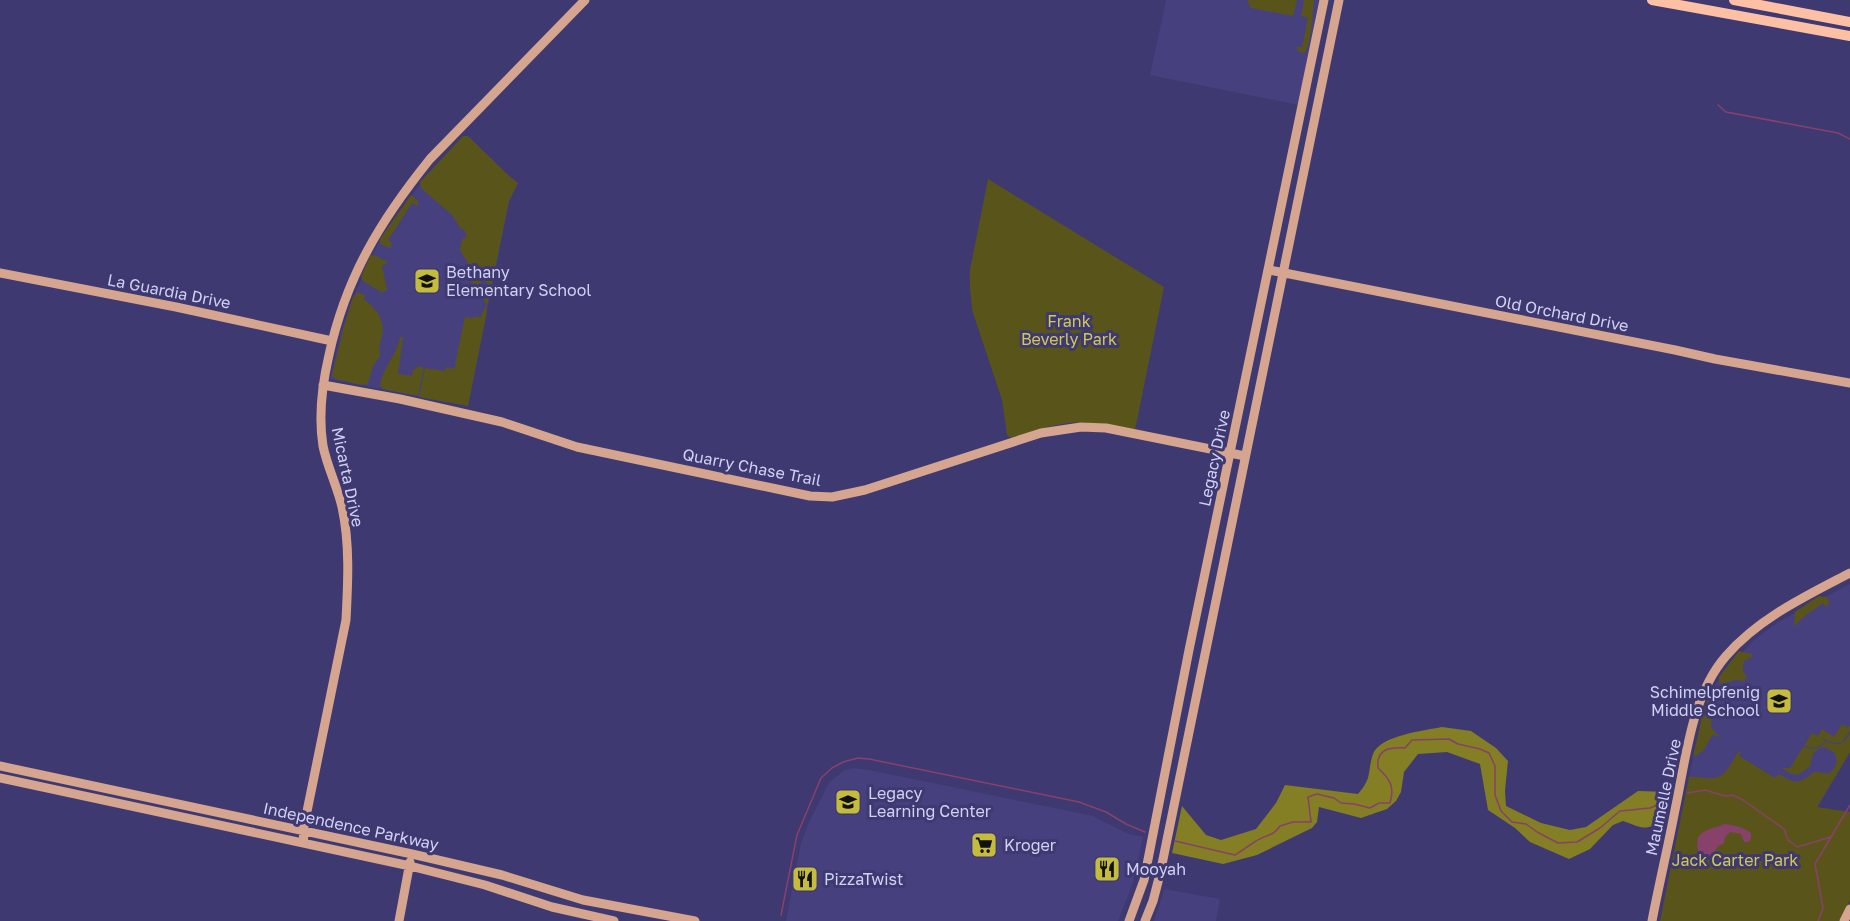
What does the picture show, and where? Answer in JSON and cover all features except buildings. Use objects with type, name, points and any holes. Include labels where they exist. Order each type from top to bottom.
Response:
[{"type":"main road","points":[[1652,0],[1850,36]]},
{"type":"main road","points":[[1734,0],[1850,22]]},
{"type":"main road","points":[[1767,21],[1769,7]]},
{"type":"street","name":"Micarta Drive","points":[[300,842],[345,620],[348,585],[349,560],[342,506],[324,446],[320,404],[339,314],[359,263],[408,186],[430,159],[585,0]]},
{"type":"street","name":"Legacy Drive","points":[[1129,921],[1144,880],[1189,650],[1324,0]]},
{"type":"street","name":"Legacy Drive","points":[[1147,917],[1162,864],[1339,0]]},
{"type":"street","points":[[1312,61],[1327,64]]},
{"type":"street","name":"Old Orchard Drive","points":[[1269,270],[1850,384]]},
{"type":"street","name":"La Guardia Drive","points":[[0,273],[332,340]]},
{"type":"street","name":"Quarry Chase Trail","points":[[323,385],[400,399],[502,422],[577,447],[810,496],[832,497],[865,490],[1061,429],[1106,428],[1245,456]]},
{"type":"street","name":"Maumelle Drive","points":[[1652,921],[1697,711],[1708,682],[1728,654],[1767,619],[1850,573]]},
{"type":"street","name":"Independence Parkway","points":[[0,766],[412,854],[502,875],[583,900],[695,921]]},
{"type":"street","name":"Independence Parkway","points":[[0,778],[410,866],[485,885],[552,907],[614,921]]},
{"type":"street","points":[[399,921],[412,854]]},
{"type":"street","points":[[1135,907],[1147,917]]},
{"type":"street","points":[[1844,921],[1850,909]]},
{"type":"shaded area","points":[[1166,0],[1319,0],[1298,105],[1150,75]]},
{"type":"shaded area","name":"Bethany Elementary School","points":[[466,137],[517,185],[509,201],[468,406],[330,379],[351,302],[380,239],[420,184]]},
{"type":"shaded area","name":"Schimelpfenig Middle School","points":[[1850,584],[1850,752],[1817,808],[1689,777],[1704,708],[1711,691],[1723,674],[1754,640],[1780,621]]},
{"type":"shaded area","points":[[1442,727],[1471,731],[1496,748],[1508,761],[1506,806],[1541,823],[1570,830],[1586,827],[1638,791],[1670,792],[1663,819],[1644,828],[1623,821],[1613,825],[1590,849],[1569,859],[1530,842],[1515,828],[1488,810],[1480,764],[1447,752],[1418,754],[1404,772],[1401,792],[1396,801],[1387,809],[1361,818],[1319,807],[1317,822],[1312,828],[1257,855],[1223,864],[1172,853],[1182,806],[1206,835],[1221,840],[1256,829],[1276,803],[1285,785],[1358,794],[1367,780],[1373,754],[1384,742],[1403,735]]},
{"type":"shaded area","points":[[854,768],[1093,816],[1126,833],[1143,837],[1133,883],[1118,921],[786,921],[801,843],[810,820],[829,783],[843,771]]},
{"type":"shaded area","points":[[1724,824],[1745,829],[1751,833],[1751,839],[1744,842],[1741,834],[1730,832],[1725,837],[1724,843],[1718,846],[1711,857],[1705,858],[1700,855],[1697,847],[1698,837],[1707,830]]},
{"type":"shaded area","points":[[1165,889],[1220,899],[1216,921],[1154,921]]},
{"type":"green space","points":[[1247,0],[1297,0],[1293,16],[1251,8]]},
{"type":"green space","points":[[1304,0],[1314,0],[1310,36],[1304,53],[1299,52],[1296,47],[1302,47],[1308,18],[1301,16]]},
{"type":"green space","points":[[463,136],[468,136],[518,183],[509,201],[486,305],[482,295],[483,290],[486,290],[487,282],[481,280],[481,294],[479,290],[472,288],[471,278],[477,277],[471,276],[469,265],[460,250],[462,239],[467,237],[464,229],[461,229],[452,215],[421,188],[420,182]]},
{"type":"green space","name":"Frank Beverly Park","points":[[988,179],[1164,287],[1135,430],[1069,423],[1014,438],[1007,435],[1002,400],[973,313],[970,288],[970,269]]},
{"type":"green space","points":[[411,195],[418,201],[418,206],[412,203],[388,240],[392,243],[390,248],[380,244],[380,239]]},
{"type":"green space","points":[[371,255],[388,262],[382,266],[387,290],[381,292],[363,281],[361,276]]},
{"type":"green space","points":[[356,292],[366,295],[363,298],[374,308],[374,311],[376,310],[383,330],[380,356],[373,366],[367,386],[365,383],[362,385],[335,379],[332,375],[344,326]]},
{"type":"green space","points":[[486,305],[487,311],[468,406],[419,397],[425,368],[445,371],[446,367],[454,369],[458,366],[455,364],[465,317],[478,316],[480,318]]},
{"type":"green space","points":[[400,337],[403,337],[398,374],[412,376],[413,370],[419,366],[424,368],[418,396],[383,389],[380,385]]},
{"type":"green space","points":[[1819,596],[1826,596],[1829,601],[1828,605],[1826,607],[1823,603],[1794,626],[1795,612]]},
{"type":"green space","points":[[1739,651],[1752,654],[1752,657],[1743,663],[1743,671],[1747,677],[1744,681],[1736,680],[1721,684],[1719,677]]},
{"type":"green space","points":[[1711,691],[1725,697],[1720,696],[1708,717],[1712,719],[1712,728],[1720,738],[1713,734],[1703,751],[1693,757],[1704,708]]},
{"type":"green space","points":[[1842,724],[1848,728],[1850,726],[1850,731],[1842,742],[1833,743],[1822,738],[1825,741],[1818,746],[1813,748],[1804,746],[1812,733],[1818,736],[1822,729],[1834,737]]},
{"type":"green space","name":"Jack Carter Park","points":[[1850,734],[1850,752],[1817,807],[1850,812],[1850,900],[1839,921],[1660,921],[1689,777],[1710,778],[1722,775],[1739,751],[1741,752],[1739,756],[1775,778],[1779,774],[1789,780],[1799,781],[1814,772],[1827,774],[1832,771],[1837,761],[1834,752],[1824,747],[1815,752],[1810,766],[1799,774],[1793,774],[1781,768],[1790,768],[1803,747],[1816,748],[1822,746],[1826,741],[1840,744]]},
{"type":"waterway","points":[[1718,105],[1726,112],[1838,133],[1850,139]]},
{"type":"waterway","points":[[1175,841],[1235,855],[1259,839],[1272,834],[1280,826],[1293,822],[1311,822],[1308,797],[1317,794],[1334,798],[1341,803],[1370,808],[1379,803],[1390,803],[1392,788],[1386,776],[1378,768],[1379,757],[1385,750],[1405,748],[1412,740],[1449,739],[1489,753],[1495,766],[1495,795],[1501,811],[1512,822],[1526,824],[1558,843],[1577,842],[1600,828],[1620,811],[1650,808],[1668,801]]},
{"type":"waterway","points":[[781,915],[797,835],[821,778],[843,762],[858,758],[1079,802],[1106,812],[1145,832]]},
{"type":"waterway","points":[[1687,793],[1705,790],[1725,796],[1733,795],[1784,829],[1788,840],[1797,847],[1831,837]]},
{"type":"waterway","points":[[1818,921],[1823,908],[1815,864],[1850,805]]},
{"type":"place","name":"Bethany Elementary School","points":[[427,281]]},
{"type":"place","name":"Schimelpfenig Middle School","points":[[1779,701]]},
{"type":"place","name":"Legacy Learning Center","points":[[848,802]]},
{"type":"place","name":"Kroger","points":[[984,845]]},
{"type":"place","name":"Mooyah","points":[[1107,869]]},
{"type":"place","name":"PizzaTwist","points":[[805,879]]}]
